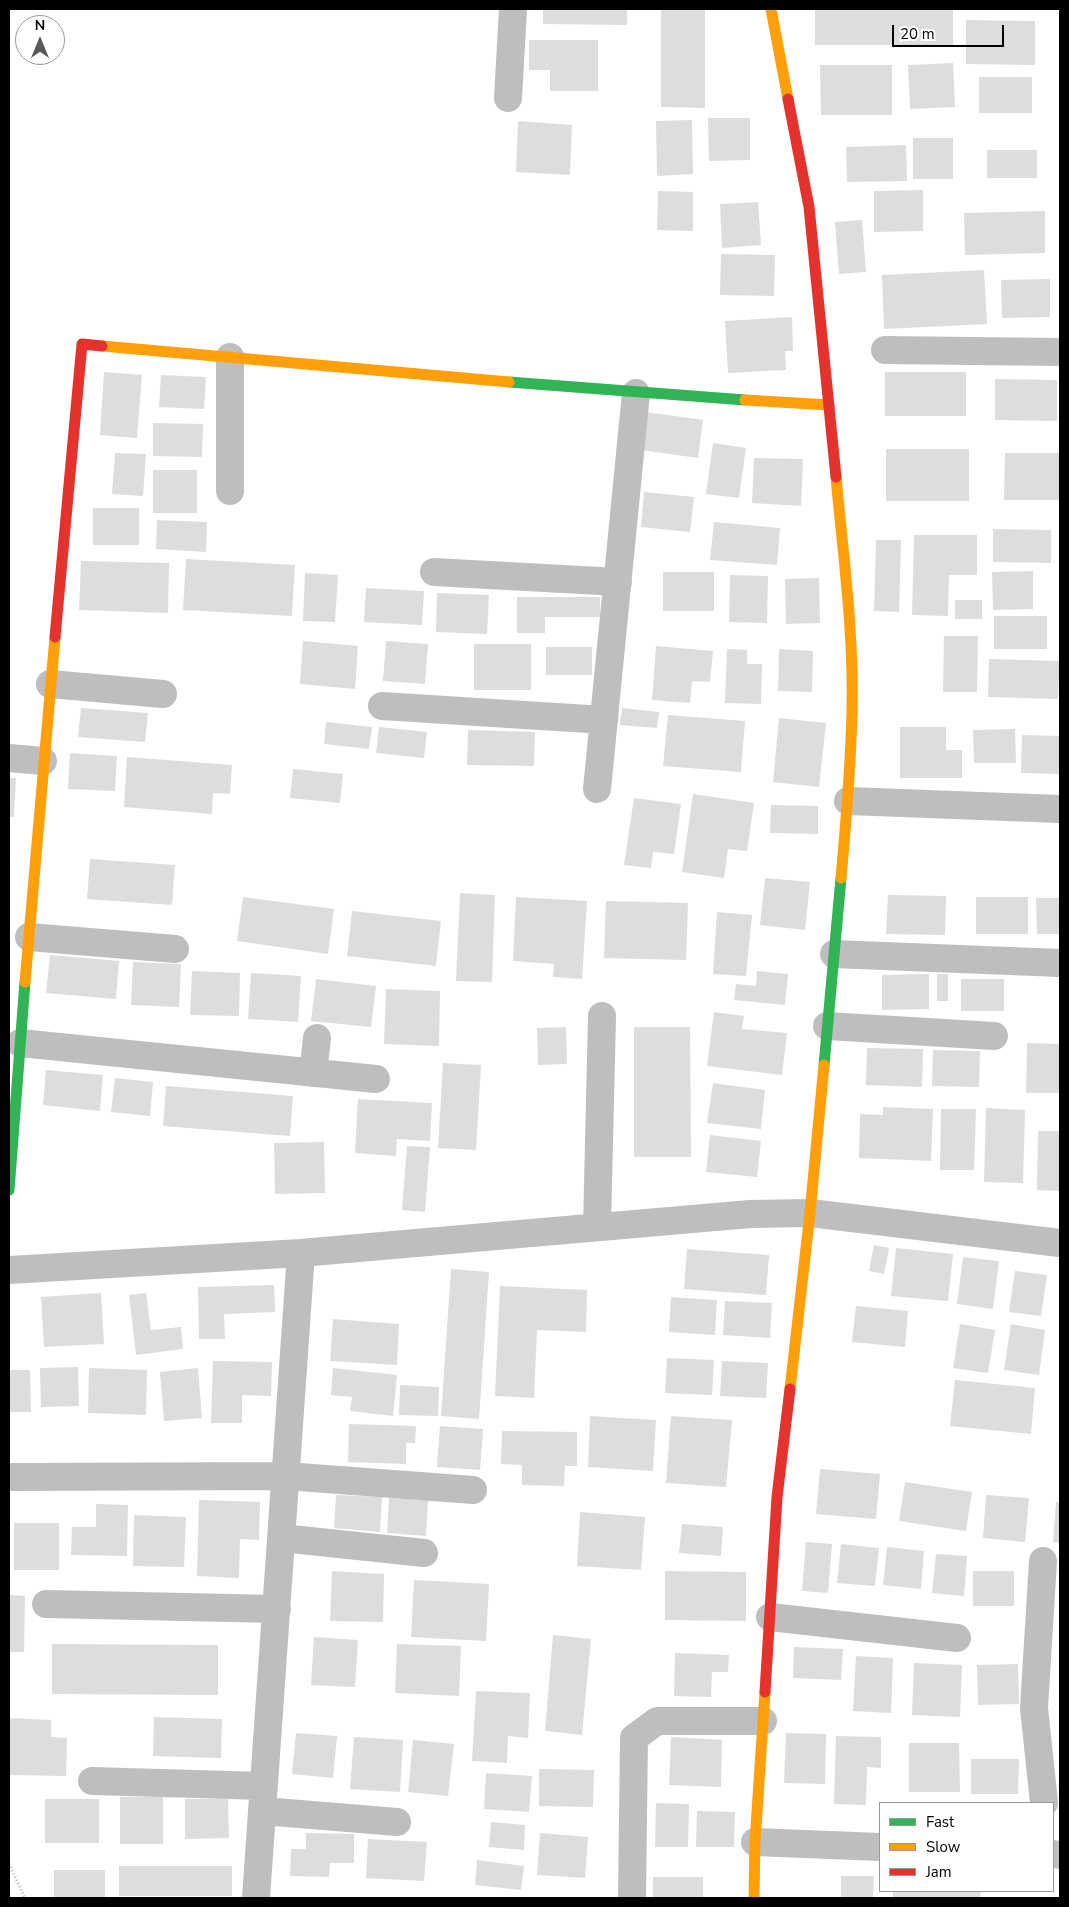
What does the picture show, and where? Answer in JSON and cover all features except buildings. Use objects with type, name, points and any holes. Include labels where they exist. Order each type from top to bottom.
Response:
[{"type":"street","points":[[508,98],[513,9]]},
{"type":"street","points":[[754,1898],[755,1842],[777,1497],[810,1213],[848,801],[852,710],[850,635],[809,207],[771,9]]},
{"type":"street","points":[[9,1190],[20,1043],[16,1016],[29,937],[43,761],[82,344],[636,394],[829,405]]},
{"type":"street","points":[[885,350],[1060,352]]},
{"type":"street","points":[[230,357],[230,491]]},
{"type":"street","points":[[597,789],[636,394]]},
{"type":"street","points":[[434,572],[618,582]]},
{"type":"street","points":[[50,684],[163,694]]},
{"type":"street","points":[[382,706],[604,720]]},
{"type":"street","points":[[9,758],[43,761]]},
{"type":"street","points":[[848,801],[1060,809]]},
{"type":"street","points":[[29,937],[175,949]]},
{"type":"street","points":[[834,954],[1060,963]]},
{"type":"street","points":[[597,1227],[602,1016]]},
{"type":"street","points":[[827,1026],[994,1036]]},
{"type":"street","points":[[313,1073],[317,1038]]},
{"type":"street","points":[[20,1043],[376,1079]]},
{"type":"street","points":[[9,1270],[301,1253],[750,1214],[810,1213],[1060,1243]]},
{"type":"street","points":[[256,1898],[301,1253]]},
{"type":"street","points":[[9,1477],[286,1476],[473,1490]]},
{"type":"street","points":[[282,1538],[424,1553]]},
{"type":"street","points":[[1043,1562],[1034,1708],[1044,1802]]},
{"type":"street","points":[[46,1604],[277,1609]]},
{"type":"street","points":[[770,1617],[957,1638]]},
{"type":"street","points":[[632,1898],[634,1738],[657,1721],[763,1721]]},
{"type":"street","points":[[92,1781],[264,1799],[397,1822]]},
{"type":"street","points":[[755,1842],[879,1847]]},
{"type":"path","points":[[9,1864],[25,1898]]},
{"type":"traffic: fast","points":[[509,382],[745,400]]},
{"type":"traffic: fast","points":[[824,1065],[841,878]]},
{"type":"traffic: fast","points":[[9,1190],[25,982]]},
{"type":"traffic: slow","points":[[771,9],[788,99]]},
{"type":"traffic: slow","points":[[102,346],[509,382]]},
{"type":"traffic: slow","points":[[745,400],[829,405]]},
{"type":"traffic: slow","points":[[836,477],[847,594],[852,682],[849,774],[841,878]]},
{"type":"traffic: slow","points":[[25,982],[55,637]]},
{"type":"traffic: slow","points":[[790,1389],[810,1213],[824,1065]]},
{"type":"traffic: slow","points":[[754,1898],[755,1842],[765,1692]]},
{"type":"traffic: jam","points":[[788,99],[809,207],[836,477]]},
{"type":"traffic: jam","points":[[55,637],[82,344],[102,346]]},
{"type":"traffic: jam","points":[[765,1692],[777,1497],[790,1389]]}]
